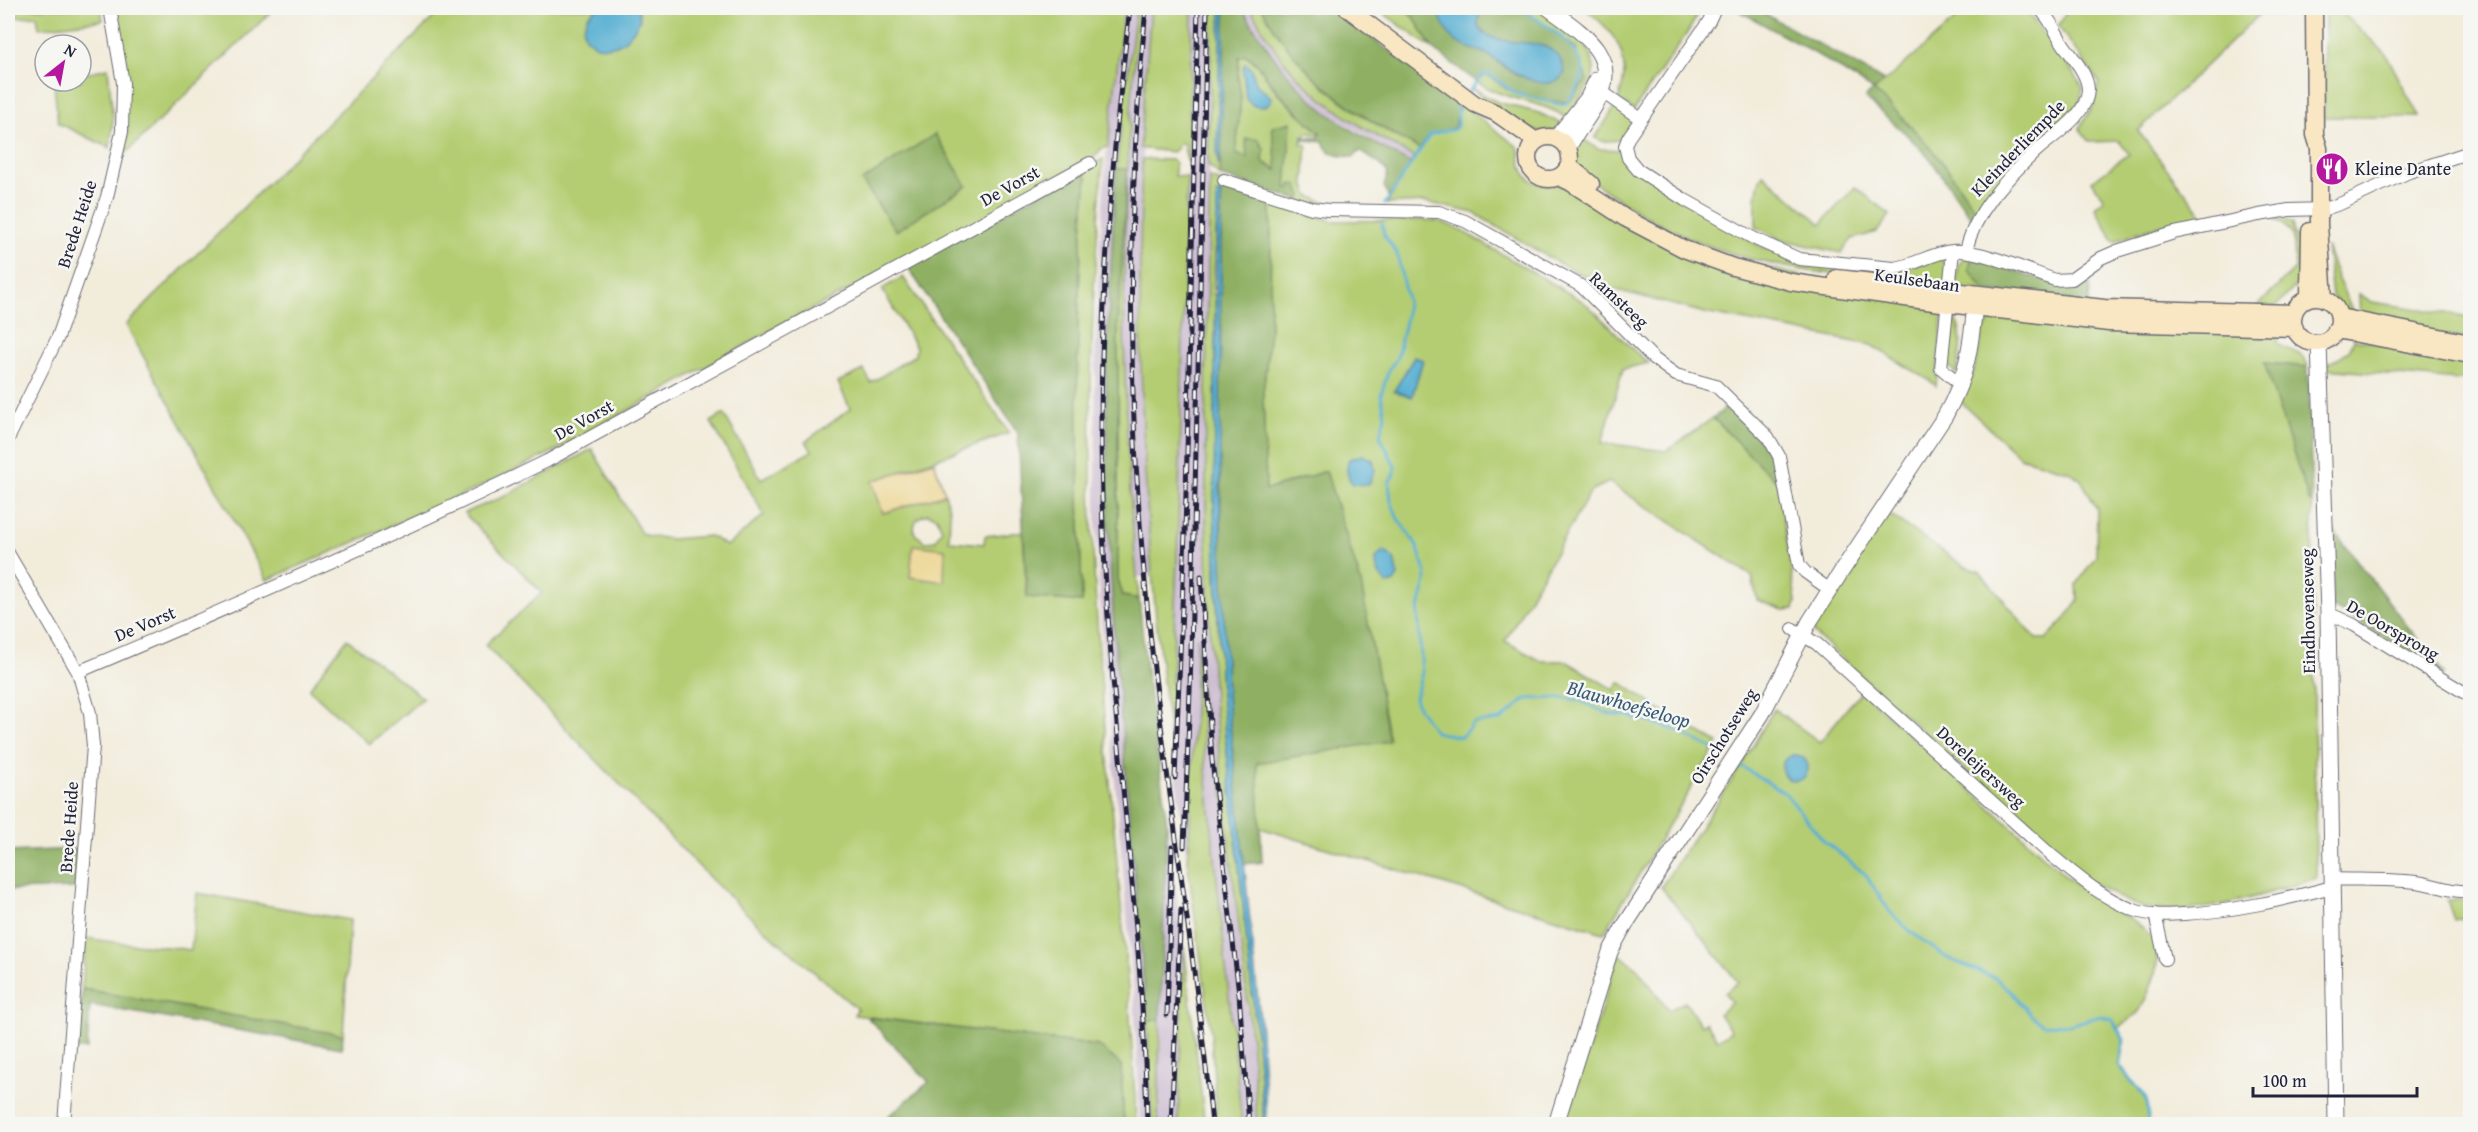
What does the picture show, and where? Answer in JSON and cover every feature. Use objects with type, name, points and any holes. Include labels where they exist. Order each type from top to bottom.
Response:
[{"type":"main road","points":[[1347,8],[1468,99],[1489,121],[1533,145]]},
{"type":"main road","points":[[2314,8],[2315,135],[2310,149],[2315,209],[2316,299]]},
{"type":"main road","points":[[1542,138],[1562,143],[1570,154],[1564,172],[1549,179],[1536,175],[1528,163],[1533,145],[1542,138]]},
{"type":"main road","name":"Keulsebaan","points":[[1564,172],[1687,241],[1714,252],[1756,264],[1976,301],[2294,321]]},
{"type":"main road","points":[[2316,299],[2333,306],[2337,324],[2330,338],[2319,343],[2302,338],[2294,321],[2298,306],[2316,299]]},
{"type":"main road","points":[[2337,324],[2470,343]]},
{"type":"main road","points":[[2337,324],[2470,355]]},
{"type":"street","name":"Brede Heide","points":[[8,439],[57,336],[107,197],[122,132],[123,83],[110,8]]},
{"type":"street","points":[[1548,8],[1595,46],[1598,66],[1597,104],[1562,143]]},
{"type":"street","points":[[1715,8],[1709,21],[1641,118],[1625,146],[1631,164],[1685,200],[1773,248],[1799,259],[1894,268],[1906,267],[1933,254],[1959,251],[2055,280],[2066,281],[2101,258],[2117,251],[2174,233],[2259,215],[2315,209],[2342,203],[2409,172],[2470,152]]},
{"type":"street","name":"Kleinderliempde","points":[[1959,251],[1980,214],[2019,168],[2078,113],[2087,99],[2087,83],[2084,74],[2059,38],[2053,24],[2039,8]]},
{"type":"street","points":[[1599,89],[1641,118]]},
{"type":"street","name":"De Vorst","points":[[78,672],[464,502],[547,461],[1090,163]]},
{"type":"street","name":"Ramsteeg","points":[[1224,180],[1312,208],[1439,212],[1465,221],[1581,286],[1654,359],[1676,375],[1716,386],[1768,437],[1779,456],[1799,565],[1830,590]]},
{"type":"street","points":[[1959,251],[1949,297],[1941,368],[1961,385]]},
{"type":"street","name":"Oirschotseweg","points":[[1556,1125],[1610,952],[1623,928],[1762,714],[1799,631],[1830,590],[1945,416],[1961,385],[1969,357],[1976,301]]},
{"type":"street","name":"Eindhovenseweg","points":[[2319,343],[2328,613],[2336,1125]]},
{"type":"street","name":"Brede Heide","points":[[8,553],[78,672],[90,713],[93,746],[64,1125]]},
{"type":"street","name":"De Oorsprong","points":[[2328,613],[2354,625],[2470,696]]},
{"type":"street","name":"Doreleijersweg","points":[[1799,631],[2071,872],[2119,903],[2136,911],[2156,914],[2222,912],[2274,902],[2332,883]]},
{"type":"street","points":[[2332,883],[2415,882],[2462,892],[2470,891]]},
{"type":"street","points":[[2156,914],[2165,959]]},
{"type":"shaded area","points":[[1124,8],[1136,8],[1117,160],[1109,295],[1106,365],[1108,522],[1115,646],[1146,994],[1152,1124],[1140,1124],[1134,994],[1103,647],[1096,523],[1095,365],[1100,243],[1106,159]]},
{"type":"shaded area","points":[[1140,8],[1151,8],[1140,148],[1143,149],[1139,326],[1144,466],[1151,570],[1150,576],[1138,577],[1127,468],[1123,327],[1128,148]]},
{"type":"shaded area","points":[[1192,8],[1212,8],[1207,306],[1210,634],[1219,760],[1257,1124],[1242,1124],[1205,761],[1198,648],[1188,866],[1170,736],[1178,533]]},
{"type":"shaded area","points":[[1242,8],[1250,8],[1282,58],[1330,106],[1414,158],[1411,164],[1326,112],[1302,90],[1268,50]]},
{"type":"shaded area","points":[[1167,823],[1184,947],[1178,1124],[1158,1124]]},
{"type":"green space","points":[[8,8],[101,8],[103,20],[39,28],[37,16],[8,18]]},
{"type":"green space","points":[[116,8],[275,8],[125,154],[127,136]]},
{"type":"green space","points":[[443,8],[1124,8],[1108,147],[1101,149],[1093,159],[899,265],[783,324],[557,450],[460,496],[267,580],[126,325]]},
{"type":"green space","points":[[1136,8],[1140,8],[1128,155],[1124,303],[1128,451],[1139,599],[1123,596],[1118,579],[1118,326],[1127,170],[1116,169]]},
{"type":"green space","points":[[1151,8],[1192,8],[1188,165],[1183,143],[1179,143],[1177,149],[1172,152],[1140,148]]},
{"type":"green space","points":[[1212,8],[1221,8],[1217,154],[1220,176],[1208,165]]},
{"type":"green space","points":[[1225,8],[1242,8],[1279,63],[1300,88],[1325,111],[1356,133],[1411,164],[1389,198],[1384,186],[1388,173],[1381,165],[1360,151],[1353,157],[1338,155],[1331,153],[1323,141],[1302,140],[1302,137],[1319,138],[1320,132],[1290,105],[1256,63],[1246,55],[1239,57],[1238,77],[1241,96],[1236,154],[1247,158],[1246,139],[1258,139],[1264,149],[1263,162],[1277,170],[1272,127],[1291,122],[1286,188],[1291,188],[1291,184],[1297,185],[1302,196],[1298,200],[1220,176]]},
{"type":"green space","points":[[1250,8],[1262,8],[1284,43],[1326,88],[1358,113],[1401,139],[1417,140],[1447,131],[1458,116],[1460,103],[1518,147],[1524,173],[1532,180],[1548,185],[1559,184],[1663,242],[1943,311],[1936,386],[1871,345],[1705,313],[1609,288],[1555,261],[1474,213],[1425,202],[1387,204],[1414,157],[1360,126],[1311,89],[1282,59]]},
{"type":"green space","points":[[1262,8],[1331,8],[1460,103],[1455,126],[1429,136],[1420,149],[1396,136],[1350,106],[1310,72],[1276,32]]},
{"type":"green space","points":[[1376,8],[1400,8],[1414,17],[1432,48]]},
{"type":"green space","points":[[1400,8],[1436,8],[1455,41],[1487,54],[1513,73],[1549,83],[1545,46],[1499,40],[1491,37],[1478,26],[1479,8],[1520,8],[1576,48],[1587,80],[1569,102],[1547,101],[1525,96],[1507,89],[1486,75],[1476,81],[1432,48],[1414,17]]},
{"type":"green space","points":[[1520,8],[1540,8],[1575,33],[1590,52],[1594,68],[1592,80],[1567,118],[1545,107],[1498,93],[1476,81],[1486,75],[1520,94],[1545,100],[1569,102],[1587,80],[1576,48]]},
{"type":"green space","points":[[1584,8],[1702,8],[1634,110],[1618,100],[1624,71],[1619,48],[1605,27]]},
{"type":"green space","points":[[1734,8],[1755,8],[1884,81],[1874,91],[1918,134],[1954,178],[1977,213],[1972,219],[1931,160],[1906,134],[1865,98],[1873,90],[1818,55]]},
{"type":"green space","points":[[1968,8],[2024,8],[2064,59],[2083,88],[2080,101],[2071,116],[1977,213],[1954,178],[1930,148],[1874,91]]},
{"type":"green space","points":[[2069,8],[2266,8],[2138,131],[2204,217],[2147,229],[2114,242],[2095,207],[2104,200],[2092,181],[2129,154],[2119,141],[2090,142],[2079,128],[2093,107],[2099,82],[2058,26]]},
{"type":"green space","points":[[2325,8],[2337,8],[2386,54],[2419,117],[2324,117]]},
{"type":"green space","points":[[1246,55],[1259,67],[1287,103],[1320,132],[1320,134],[1306,133],[1305,137],[1302,137],[1301,144],[1307,145],[1304,183],[1309,196],[1327,203],[1324,208],[1298,200],[1291,188],[1286,188],[1286,174],[1276,150],[1277,170],[1263,162],[1264,149],[1247,158],[1236,154],[1241,96],[1238,77],[1239,57]]},
{"type":"green space","points":[[108,68],[113,120],[110,148],[58,123],[55,93],[93,93],[93,71]]},
{"type":"green space","points":[[1471,88],[1497,102],[1539,113],[1562,124],[1552,131],[1528,128],[1502,113]]},
{"type":"green space","points":[[1615,107],[1632,119],[1624,140],[1602,141],[1595,138]]},
{"type":"green space","points":[[935,134],[967,186],[896,231],[862,181]]},
{"type":"green space","points":[[1577,135],[1598,149],[1623,150],[1626,160],[1761,247],[1885,273],[1939,258],[1947,263],[1948,286],[1809,271],[1754,260],[1699,242],[1645,215],[1590,178],[1579,168],[1573,156]]},
{"type":"green space","points":[[1103,159],[1092,341],[1090,432],[1092,523],[1101,674],[1127,974],[1136,1124],[1124,1124],[1122,1090],[1099,1046],[854,1015],[857,1009],[760,926],[712,880],[485,645],[542,593],[464,513],[503,497],[592,449],[641,533],[671,539],[710,536],[727,546],[764,515],[711,422],[724,414],[761,479],[812,451],[806,441],[850,409],[838,382],[864,370],[871,383],[915,355],[916,347],[882,289],[903,277],[1009,433],[873,481],[883,513],[945,494],[950,512],[949,541],[984,544],[985,536],[1023,532],[1027,597],[1082,602],[1078,337],[1079,283],[1087,178],[1081,171]],"holes":[[[928,514],[937,517],[942,530],[935,541],[926,542],[915,534],[914,527],[918,518]]]},
{"type":"green space","points":[[1142,159],[1172,160],[1175,162],[1175,176],[1187,177],[1178,533],[1170,736],[1154,594],[1144,451],[1140,305]]},
{"type":"green space","points":[[1116,169],[1127,169],[1118,326],[1118,579],[1123,596],[1139,599],[1146,670],[1167,823],[1160,1020],[1147,1020],[1115,646],[1108,522],[1106,365]]},
{"type":"green space","points":[[1081,171],[1087,177],[1079,283],[1078,336],[1082,602],[1027,597],[1018,433],[907,266]]},
{"type":"green space","points":[[1763,174],[1821,224],[1855,187],[1890,215],[1877,232],[1852,239],[1841,253],[1780,239],[1756,227],[1757,193]]},
{"type":"green space","points":[[1210,178],[1230,185],[1228,191],[1218,193],[1213,294],[1215,294],[1216,580],[1221,694],[1264,1124],[1257,1124],[1249,1017],[1219,751],[1210,632],[1206,438]]},
{"type":"green space","points":[[1228,191],[1271,205],[1270,330],[1263,393],[1266,490],[1326,471],[1361,583],[1389,741],[1257,763],[1262,862],[1244,864],[1227,695],[1222,581],[1221,192]]},
{"type":"green space","points":[[1271,205],[1333,221],[1424,220],[1439,221],[1459,229],[1582,301],[1649,363],[1623,369],[1602,443],[1666,451],[1713,418],[1778,483],[1796,602],[1794,609],[1783,610],[1757,600],[1752,576],[1609,482],[1591,491],[1505,641],[1541,661],[1566,661],[1614,690],[1620,682],[1672,718],[1718,743],[1604,933],[1260,828],[1257,763],[1388,741],[1326,471],[1266,490],[1263,393],[1270,330]]},
{"type":"green space","points":[[2273,219],[2284,219],[2292,223],[2294,234],[2299,241],[2300,281],[2277,306],[2254,310],[2295,269],[2291,233],[2287,227]]},
{"type":"green space","points":[[2326,246],[2353,312],[2346,311],[2332,296]]},
{"type":"green space","points":[[1967,257],[1972,257],[1985,291],[1955,287],[1959,264]]},
{"type":"green space","points":[[1972,257],[2047,280],[2063,283],[2090,281],[2089,303],[1985,291],[1969,269]]},
{"type":"green space","points":[[2359,294],[2372,302],[2470,317],[2470,340],[2360,318]]},
{"type":"green space","points":[[1951,314],[1956,320],[1960,334],[1956,374],[1947,364]]},
{"type":"green space","points":[[1993,317],[2275,331],[2279,344],[2300,355],[2306,362],[2308,367],[2265,363],[2309,500],[2312,503],[2316,878],[2234,902],[2190,910],[2151,909],[2118,897],[2087,880],[1814,633],[1813,627],[1887,513],[1964,566],[1980,572],[2036,639],[2046,639],[2078,601],[2077,584],[2096,556],[2097,509],[2081,480],[2068,471],[2020,457],[1960,401],[1974,371],[1983,331]]},
{"type":"green space","points":[[2354,339],[2470,358],[2470,381],[2327,369],[2327,365],[2349,351]]},
{"type":"green space","points":[[2264,363],[2308,367],[2312,503],[2309,501]]},
{"type":"green space","points":[[1727,407],[1767,450],[1776,471],[1778,483],[1713,418]]},
{"type":"green space","points":[[2331,527],[2445,675],[2332,606]]},
{"type":"green space","points":[[1197,637],[1205,761],[1242,1124],[1217,1124],[1211,1033],[1188,866]]},
{"type":"green space","points":[[347,639],[423,698],[369,744],[309,689]]},
{"type":"green space","points":[[1861,691],[2074,883],[2147,932],[2154,942],[2157,954],[2151,986],[2139,1011],[2118,1028],[2124,1040],[2120,1065],[2145,1097],[2148,1113],[2147,1124],[1565,1124],[1619,954],[1637,968],[1669,1010],[1685,1002],[1701,1025],[1706,1022],[1718,1040],[1731,1031],[1719,1014],[1732,1002],[1725,993],[1738,982],[1661,887],[1741,766],[1774,709],[1820,742]],"holes":[[[1802,757],[1807,764],[1783,774],[1784,761]]]},
{"type":"green space","points":[[78,849],[75,888],[8,890],[8,852]]},
{"type":"green space","points":[[197,893],[350,920],[343,1035],[82,989],[86,938],[191,950]]},
{"type":"green space","points":[[2447,900],[2462,900],[2470,906],[2470,917],[2454,920]]},
{"type":"green space","points":[[1184,947],[1204,1118],[1206,1124],[1178,1124]]},
{"type":"green space","points":[[82,989],[343,1035],[342,1048],[90,1005],[87,1049],[77,1049]]},
{"type":"green space","points":[[867,1017],[1099,1046],[1121,1065],[1124,1124],[879,1124],[929,1082]]},
{"type":"green space","points":[[1147,1020],[1160,1020],[1158,1124],[1152,1124]]},
{"type":"sand","points":[[934,461],[945,494],[883,513],[872,481]]},
{"type":"sand","points":[[913,545],[945,549],[944,582],[910,577]]},
{"type":"water","points":[[597,8],[638,8],[640,20],[623,42],[612,46],[597,46],[585,37],[583,29],[588,16]]},
{"type":"water","points":[[1221,8],[1225,8],[1220,165],[1217,154]]},
{"type":"water","points":[[1436,8],[1479,8],[1478,26],[1487,35],[1498,40],[1539,45],[1550,49],[1559,58],[1565,73],[1557,80],[1547,83],[1537,82],[1515,73],[1488,55],[1454,40]]},
{"type":"water","points":[[1245,63],[1251,68],[1257,85],[1271,97],[1271,101],[1265,106],[1255,106],[1246,99],[1243,69]]},
{"type":"water","points":[[1221,192],[1220,507],[1227,695],[1260,1020],[1267,1124],[1264,1124],[1221,694],[1214,507],[1217,195]]},
{"type":"water","points":[[1414,357],[1423,360],[1412,397],[1394,391]]},
{"type":"water","points":[[1362,455],[1373,460],[1375,470],[1369,485],[1352,484],[1348,475],[1349,459]]},
{"type":"water","points":[[1384,551],[1394,559],[1398,576],[1388,585],[1377,570],[1376,563],[1376,558]]},
{"type":"water","points":[[1795,755],[1804,759],[1808,768],[1804,777],[1795,781],[1786,777],[1782,768],[1786,759]]},
{"type":"waterway","name":"Blauwhoefseloop","points":[[1469,92],[1483,74],[1490,75],[1517,94],[1562,105],[1566,104],[1577,89],[1583,72],[1576,53],[1559,35],[1520,8]]},
{"type":"waterway","name":"Blauwhoefseloop","points":[[1385,204],[1430,135],[1456,128],[1458,124],[1457,107],[1461,102]]},
{"type":"waterway","name":"Blauwhoefseloop","points":[[1382,223],[1384,235],[1397,253],[1407,300],[1406,317],[1397,358],[1389,369],[1381,395],[1385,415],[1380,436],[1395,466],[1395,473],[1389,482],[1391,501],[1398,519],[1416,544],[1425,569],[1426,582],[1418,612],[1422,673],[1415,698],[1419,709],[1435,732],[1461,737],[1474,723],[1501,720],[1526,699],[1578,700],[1609,714],[1629,716],[1675,730],[1716,750]]},
{"type":"waterway","name":"Blauwhoefseloop","points":[[1741,766],[1786,794],[1824,841],[1865,874],[1890,912],[1911,932],[1947,958],[1995,978],[2033,1017],[2043,1024],[2069,1025],[2101,1016],[2112,1019],[2124,1040],[2119,1065],[2145,1097],[2148,1113],[2147,1124]]},
{"type":"railway","points":[[1130,8],[1115,148],[1105,288],[1101,428],[1102,499],[1115,708],[1141,985],[1147,1124]]},
{"type":"railway","points":[[1146,8],[1139,82],[1132,231],[1133,381],[1140,530],[1154,669],[1212,1124]]},
{"type":"railway","points":[[1175,778],[1185,533],[1198,8]]},
{"type":"railway","points":[[1184,847],[1207,8]]},
{"type":"railway","points":[[1201,576],[1212,760],[1239,994],[1249,1124]]},
{"type":"railway","points":[[1167,1015],[1172,847]]},
{"type":"railway","points":[[1171,1124],[1181,910]]},
{"type":"place","name":"Kleine Dante","points":[[2332,169]]}]
